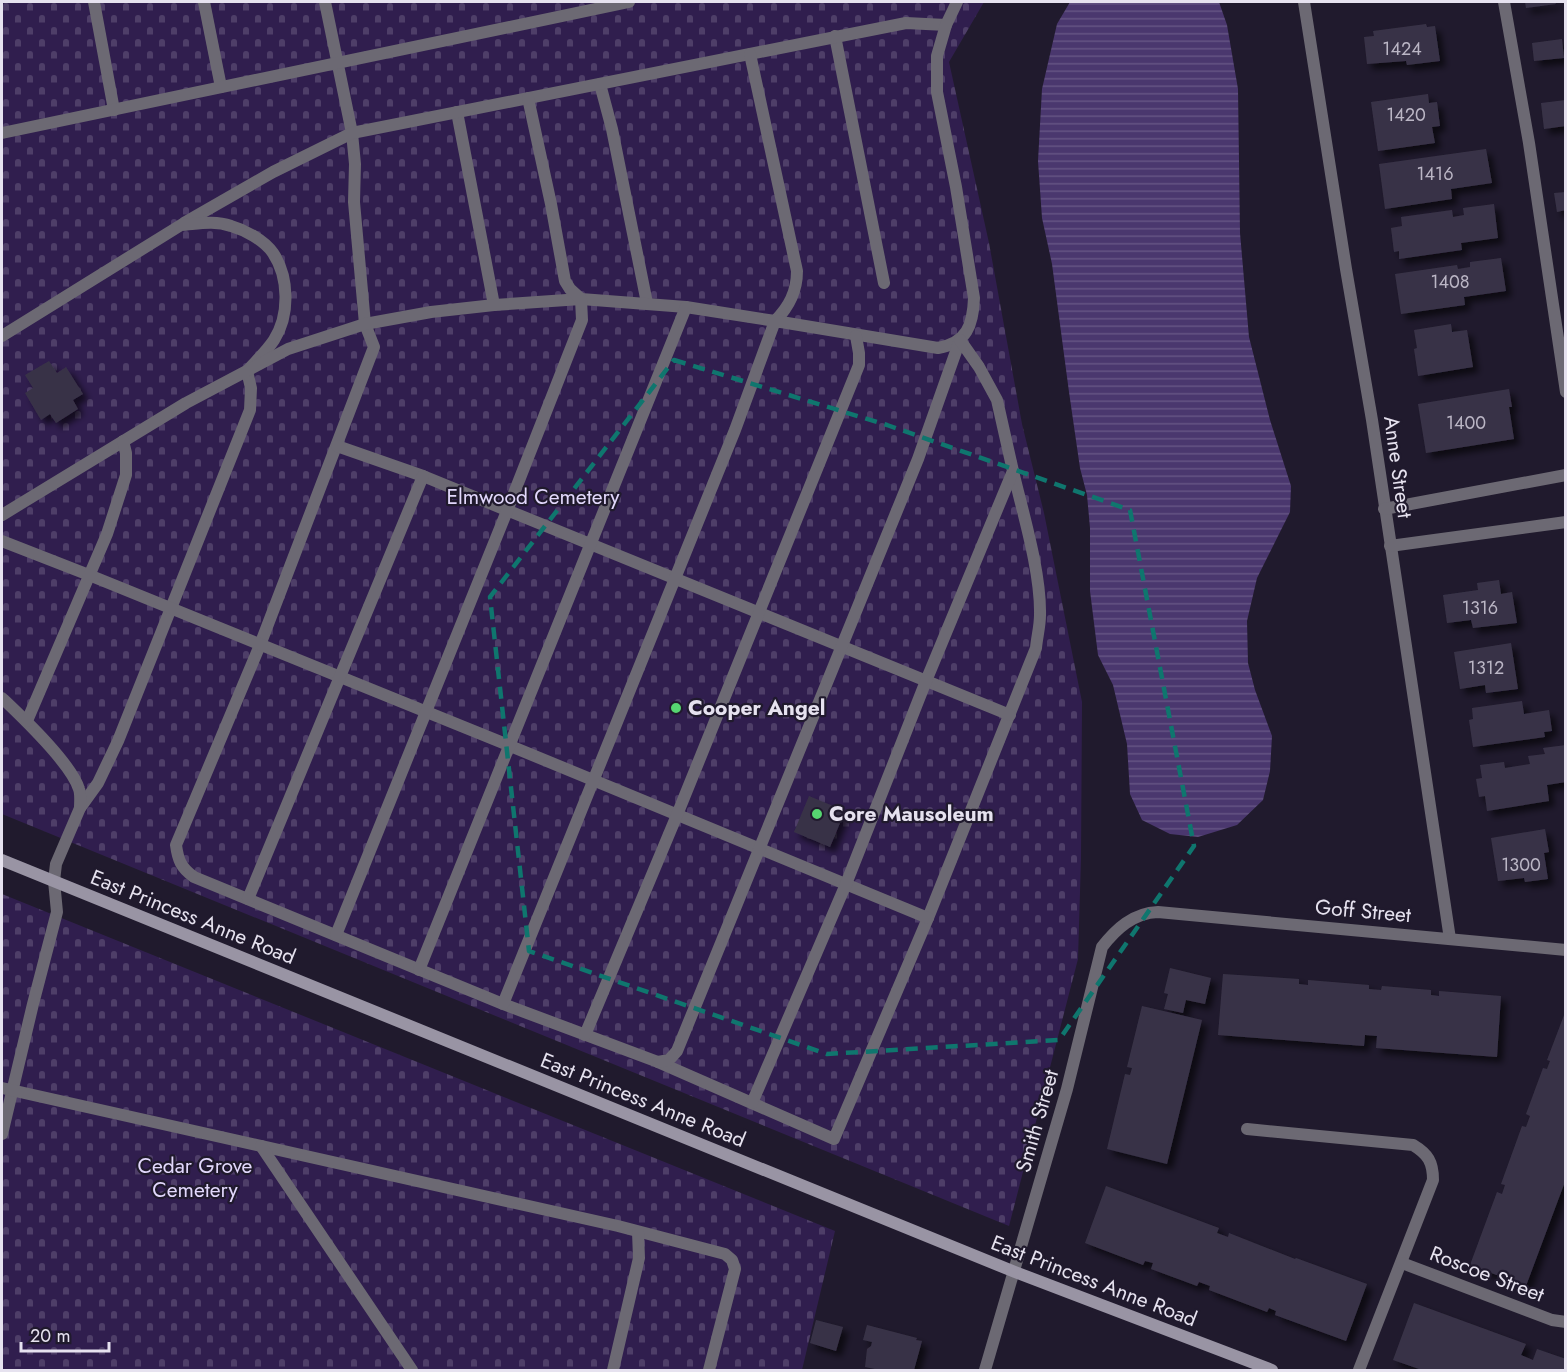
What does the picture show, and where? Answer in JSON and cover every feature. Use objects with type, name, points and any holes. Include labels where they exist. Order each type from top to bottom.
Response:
[{"type":"main road","name":"East Princess Anne Road","points":[[2,860],[1015,1272],[1272,1371]]},
{"type":"street","points":[[94,2],[114,110]]},
{"type":"street","points":[[204,2],[221,87]]},
{"type":"street","points":[[325,2],[352,133],[355,164],[354,202],[365,324],[374,347],[260,645],[176,845],[178,860],[184,870],[194,877],[503,1004],[658,1062],[834,1139],[928,918],[1036,648],[1040,616],[1032,550],[997,400],[979,367],[960,340]]},
{"type":"street","points":[[2,132],[629,2]]},
{"type":"street","points":[[658,1062],[669,1060],[677,1051],[918,459],[960,340],[968,330],[973,314],[974,298],[937,92],[937,56],[946,25],[957,2]]},
{"type":"street","name":"Anne Street","points":[[1304,2],[1372,420],[1450,939]]},
{"type":"street","points":[[1504,2],[1529,143],[1566,392]]},
{"type":"street","points":[[2,336],[180,225],[273,172],[352,133],[906,23],[946,25]]},
{"type":"street","points":[[835,36],[884,284]]},
{"type":"street","points":[[503,1004],[735,430],[775,321],[787,309],[798,285],[798,271],[750,54]]},
{"type":"street","points":[[600,84],[612,129],[647,303]]},
{"type":"street","points":[[336,935],[582,320],[581,299],[565,281],[552,204],[528,98]]},
{"type":"street","points":[[457,112],[494,305]]},
{"type":"street","points":[[180,225],[210,222],[230,225],[252,236],[272,251],[281,268],[286,292],[284,316],[275,339],[247,371]]},
{"type":"street","points":[[2,515],[186,403],[288,349],[365,324],[431,312],[581,299],[686,307],[938,348],[960,340]]},
{"type":"street","points":[[419,970],[686,307]]},
{"type":"street","points":[[585,1035],[677,815],[859,365],[856,336]]},
{"type":"street","points":[[2,1134],[7,1090],[57,912],[54,882],[56,864],[80,808],[98,783],[118,741],[250,410],[251,388],[247,371]]},
{"type":"street","points":[[27,721],[106,534],[126,475],[126,453],[123,441]]},
{"type":"street","points":[[337,446],[423,476],[1010,715]]},
{"type":"street","points":[[752,1103],[846,884],[926,681],[1013,471]]},
{"type":"street","points":[[1384,509],[1566,475]]},
{"type":"street","points":[[248,899],[423,476]]},
{"type":"street","points":[[1390,546],[1566,522]]},
{"type":"street","points":[[3,546],[89,575],[172,608],[928,918]]},
{"type":"street","points":[[2,698],[27,721],[69,769],[80,789],[80,808]]},
{"type":"street","name":"Goff Street","points":[[1158,912],[1566,950]]},
{"type":"street","name":"Smith Street","points":[[985,1371],[1067,1089],[1102,947],[1115,930],[1132,918],[1158,912]]},
{"type":"street","points":[[7,1090],[638,1232],[725,1254],[732,1260],[735,1269],[708,1371]]},
{"type":"street","points":[[1247,1129],[1413,1145],[1426,1153],[1433,1166],[1433,1180],[1402,1263]]},
{"type":"street","points":[[261,1146],[412,1371]]},
{"type":"street","points":[[612,1371],[639,1258],[638,1232]]},
{"type":"street","name":"Roscoe Street","points":[[1359,1371],[1402,1263],[1552,1320],[1566,1322]]},
{"type":"highlighted area","points":[[674,360],[887,425],[1130,510],[1194,846],[1059,1040],[827,1054],[529,951],[490,597]]},
{"type":"green space","name":"Elmwood Cemetery","points":[[2,2],[984,2],[949,62],[989,243],[1022,424],[1044,513],[1082,702],[1078,959],[1009,1226],[2,814]]},
{"type":"green space","name":"Cedar Grove Cemetery","points":[[2,894],[835,1231],[802,1370],[2,1370]]},
{"type":"shaded area","points":[[1070,2],[1219,2],[1227,25],[1238,89],[1240,233],[1249,337],[1270,420],[1291,486],[1290,512],[1257,578],[1247,621],[1248,663],[1272,736],[1270,771],[1263,800],[1237,825],[1198,837],[1170,834],[1142,820],[1130,794],[1127,744],[1113,685],[1098,655],[1090,591],[1090,528],[1087,495],[1080,468],[1052,264],[1042,218],[1038,161],[1042,89],[1057,24]]},
{"type":"building","points":[[1525,2],[1555,2],[1556,4],[1526,8]]},
{"type":"building","points":[[1426,24],[1427,27],[1435,26],[1440,61],[1407,65],[1406,61],[1367,64],[1364,37],[1374,36],[1373,31]]},
{"type":"building","points":[[1562,39],[1564,58],[1534,61],[1532,43]]},
{"type":"building","points":[[1428,94],[1429,103],[1437,102],[1440,126],[1432,127],[1435,143],[1378,151],[1371,102]]},
{"type":"building","points":[[1566,100],[1566,126],[1544,129],[1541,103]]},
{"type":"building","points":[[1486,149],[1492,183],[1451,189],[1452,199],[1385,209],[1379,164]]},
{"type":"building","points":[[1566,192],[1566,210],[1557,212],[1554,193]]},
{"type":"building","points":[[1494,204],[1498,238],[1461,243],[1462,250],[1399,259],[1399,251],[1394,252],[1391,228],[1402,226],[1401,217],[1452,210],[1453,217],[1464,215],[1463,208]]},
{"type":"building","points":[[1501,258],[1506,291],[1464,297],[1465,305],[1401,314],[1395,274],[1457,265],[1458,269],[1470,267],[1470,262]]},
{"type":"building","points":[[1451,324],[1452,332],[1467,330],[1473,367],[1418,376],[1414,330]]},
{"type":"building","points":[[49,361],[57,373],[66,367],[83,394],[73,400],[78,409],[56,423],[50,414],[41,420],[25,393],[33,388],[25,375]]},
{"type":"building","points":[[1509,389],[1514,439],[1426,453],[1418,404]]},
{"type":"building","points":[[1499,580],[1501,594],[1512,592],[1517,623],[1473,628],[1471,620],[1447,623],[1443,595],[1478,590],[1477,583]]},
{"type":"building","points":[[1511,643],[1518,689],[1486,693],[1485,685],[1460,689],[1454,652]]},
{"type":"building","points":[[1522,701],[1524,714],[1549,710],[1552,731],[1544,732],[1545,737],[1473,747],[1469,720],[1473,719],[1472,708]]},
{"type":"building","points":[[1566,745],[1566,782],[1547,785],[1549,801],[1487,811],[1485,796],[1479,797],[1476,779],[1482,778],[1480,765],[1504,762],[1505,768],[1530,764],[1528,756],[1545,754],[1543,748]]},
{"type":"building","points":[[809,796],[845,811],[830,847],[794,832]]},
{"type":"building","points":[[1545,829],[1549,852],[1544,853],[1548,879],[1525,882],[1524,878],[1498,881],[1491,838]]},
{"type":"building","points":[[1170,968],[1211,978],[1205,1004],[1186,1000],[1183,1013],[1164,1009],[1168,994],[1164,993]]},
{"type":"building","points":[[1223,974],[1299,979],[1299,984],[1308,985],[1308,980],[1369,985],[1369,989],[1381,990],[1382,986],[1431,990],[1431,995],[1439,996],[1439,991],[1501,996],[1497,1057],[1376,1048],[1377,1036],[1365,1035],[1364,1046],[1218,1035]]},
{"type":"building","points":[[1142,1006],[1202,1020],[1167,1164],[1107,1149],[1125,1074],[1130,1075],[1132,1068],[1127,1067]]},
{"type":"building","points":[[1566,1010],[1566,1179],[1526,1286],[1470,1265],[1497,1192],[1502,1194],[1505,1185],[1501,1184],[1522,1126],[1526,1127],[1530,1116],[1526,1114],[1543,1068],[1547,1069],[1550,1061],[1547,1060]]},
{"type":"building","points":[[1106,1186],[1219,1228],[1217,1233],[1228,1237],[1229,1233],[1367,1284],[1346,1341],[1275,1315],[1276,1311],[1269,1308],[1267,1312],[1209,1290],[1210,1286],[1199,1282],[1197,1286],[1151,1269],[1153,1263],[1145,1261],[1143,1265],[1085,1243]]},
{"type":"building","points":[[1414,1303],[1526,1344],[1521,1355],[1533,1360],[1537,1349],[1566,1359],[1566,1370],[1422,1370],[1393,1360]]},
{"type":"building","points":[[816,1320],[843,1327],[836,1351],[810,1343]]},
{"type":"building","points":[[867,1325],[922,1341],[914,1370],[880,1370],[865,1367],[867,1349],[872,1342],[863,1340]]},
{"type":"place","name":"Cooper Angel","points":[[676,708]]},
{"type":"place","name":"Core Mausoleum","points":[[817,814]]}]
